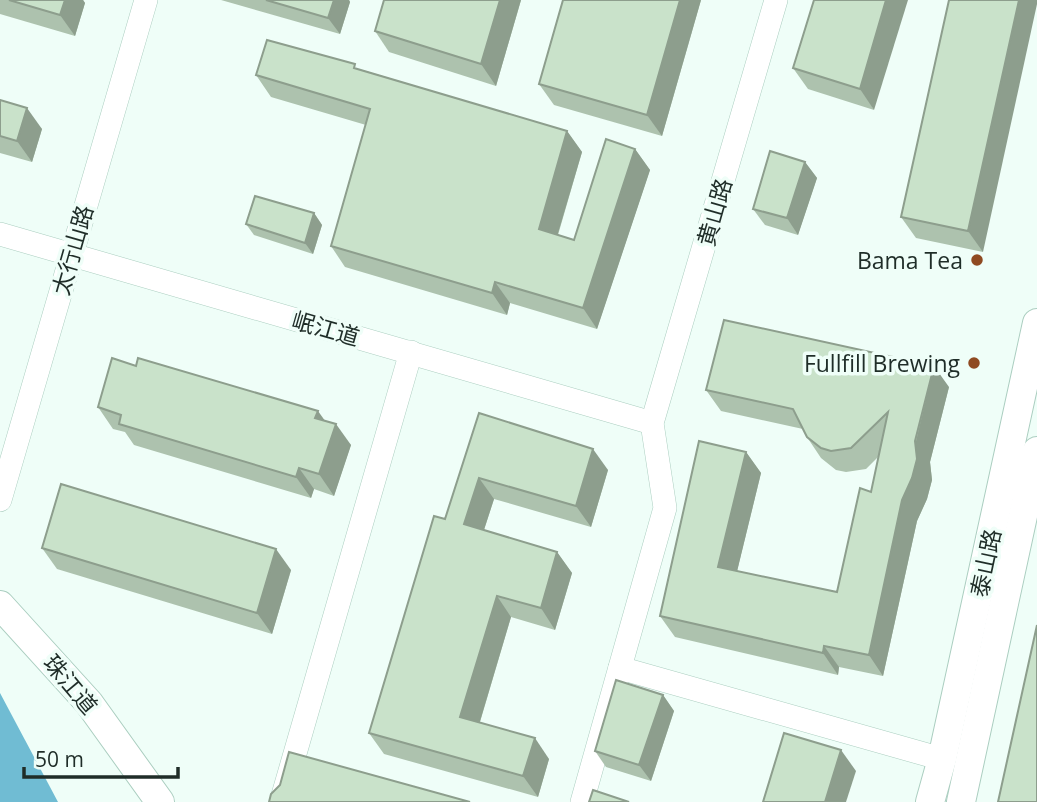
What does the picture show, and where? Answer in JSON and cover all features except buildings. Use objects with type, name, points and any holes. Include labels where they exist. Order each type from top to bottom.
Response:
[{"type":"street","name":"太行山路","points":[[0,500],[146,0]]},
{"type":"street","name":"黄山路","points":[[652,423],[776,0]]},
{"type":"street","name":"岷江道","points":[[0,234],[652,423]]},
{"type":"street","name":"泰山路","points":[[930,802],[943,759],[1037,323]]},
{"type":"street","points":[[281,802],[411,352]]},
{"type":"street","points":[[582,802],[665,508],[652,423]]},
{"type":"street","points":[[961,802],[1037,451]]},
{"type":"street","name":"珠江道","points":[[0,605],[89,703],[160,802]]},
{"type":"street","points":[[620,668],[943,759]]},
{"type":"water","points":[[0,693],[58,802],[0,802]]},
{"type":"place","name":"Bama Tea","points":[[977,260]]},
{"type":"place","name":"Fullfill Brewing","points":[[974,363]]}]
